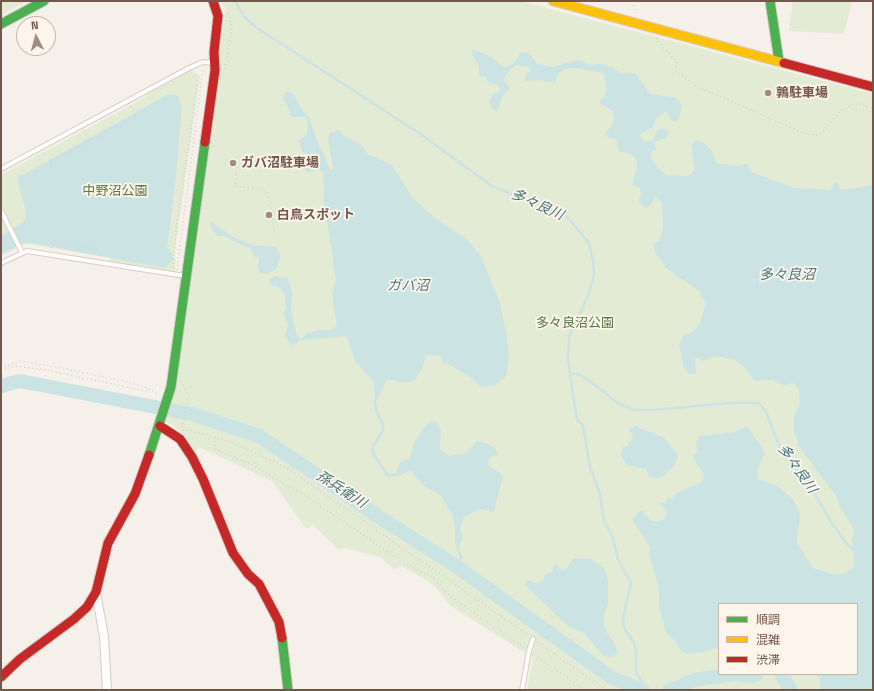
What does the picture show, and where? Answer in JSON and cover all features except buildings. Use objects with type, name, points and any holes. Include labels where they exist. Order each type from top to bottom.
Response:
[{"type":"street","points":[[1,24],[44,1]]},
{"type":"street","points":[[1,677],[20,658],[74,619],[87,607],[96,592],[108,543],[135,494],[161,423],[168,398],[187,276],[215,63],[214,52],[218,16],[214,1]]},
{"type":"street","points":[[553,1],[873,87]]},
{"type":"street","points":[[770,1],[779,61]]},
{"type":"street","points":[[161,423],[179,433],[203,479],[232,553],[248,574],[259,584],[279,622],[286,657],[288,690]]},
{"type":"street","points":[[96,592],[104,637],[107,690]]},
{"type":"lane","points":[[1,169],[203,62],[215,63]]},
{"type":"lane","points":[[1,211],[22,252]]},
{"type":"lane","points":[[1,263],[27,250],[187,276]]},
{"type":"lane","points":[[522,690],[529,651],[533,639]]},
{"type":"path","points":[[633,1],[636,23]]},
{"type":"path","points":[[658,34],[657,41],[676,61],[676,71],[696,86],[806,134],[818,134],[824,131],[841,110],[853,104],[860,104],[873,109]]},
{"type":"path","points":[[176,274],[202,84],[203,62]]},
{"type":"path","points":[[172,269],[174,267],[175,239],[198,78],[191,72]]},
{"type":"path","points":[[39,158],[43,166],[90,141],[137,115],[132,108]]},
{"type":"path","points":[[86,133],[90,141]]},
{"type":"path","points":[[237,167],[235,186],[265,190],[271,207],[275,236]]},
{"type":"path","points":[[51,250],[52,241],[96,249],[95,253]]},
{"type":"path","points":[[1,369],[20,361],[62,368],[140,385],[152,392]]},
{"type":"path","points":[[1,369],[15,366],[30,368],[152,392],[168,398]]},
{"type":"path","points":[[179,433],[184,427],[188,403]]},
{"type":"path","points":[[179,433],[189,430],[215,437],[268,459],[290,470],[606,690]]},
{"type":"path","points":[[215,437],[215,449],[280,479],[398,559],[433,578],[450,596],[585,690]]},
{"type":"path","points":[[433,578],[437,572]]},
{"type":"green space","points":[[1,1],[27,1],[1,15]]},
{"type":"green space","name":"多々良沼公園","points":[[222,1],[520,1],[873,94],[873,690],[527,690],[533,658],[451,606],[434,585],[402,566],[394,569],[380,557],[344,548],[339,550],[313,525],[306,529],[272,481],[199,447],[194,453],[185,437],[173,425],[165,422],[213,108],[225,8]]},
{"type":"green space","points":[[793,1],[852,2],[844,34],[789,31]]},
{"type":"green space","name":"中野沼公園","points":[[191,70],[200,76],[175,249],[175,270],[159,271],[133,267],[110,262],[110,258],[30,244],[24,245],[1,256],[1,175],[146,97],[146,95]]},
{"type":"water","name":"多々良沼","points":[[474,50],[490,56],[505,68],[514,63],[521,52],[530,54],[536,63],[552,67],[578,60],[590,65],[601,64],[612,67],[620,73],[635,73],[650,94],[676,98],[682,105],[678,121],[672,121],[666,111],[656,119],[653,127],[639,135],[646,142],[653,140],[657,131],[663,128],[669,132],[666,138],[655,142],[657,149],[651,152],[651,158],[658,168],[666,175],[688,176],[695,170],[691,145],[697,140],[704,143],[712,151],[716,163],[737,166],[747,164],[751,172],[795,188],[830,190],[836,182],[842,190],[873,185],[873,690],[819,690],[820,679],[816,675],[858,675],[858,603],[718,603],[718,647],[703,652],[689,654],[682,652],[666,632],[660,611],[658,584],[649,554],[650,547],[632,519],[641,510],[650,520],[656,522],[663,520],[667,515],[665,509],[660,503],[667,503],[667,499],[669,497],[673,500],[675,494],[698,484],[703,480],[704,475],[694,459],[694,455],[698,452],[696,444],[699,436],[735,432],[747,426],[765,452],[757,471],[758,479],[777,486],[793,499],[800,514],[797,543],[813,568],[832,574],[844,574],[855,566],[852,539],[855,531],[839,505],[836,496],[800,448],[794,432],[794,415],[800,405],[799,389],[793,383],[784,385],[772,380],[755,381],[743,366],[735,360],[716,356],[703,361],[699,358],[695,358],[696,374],[691,374],[684,369],[679,346],[684,334],[691,334],[700,323],[706,303],[699,291],[666,268],[655,252],[653,244],[660,241],[663,226],[662,203],[655,196],[651,205],[646,208],[638,201],[642,195],[639,187],[632,186],[638,162],[631,154],[618,151],[617,139],[607,138],[606,132],[612,126],[614,120],[613,111],[600,103],[600,100],[605,96],[607,86],[603,73],[575,68],[565,69],[558,74],[555,83],[540,80],[525,81],[525,77],[530,70],[530,67],[515,65],[503,79],[510,88],[503,95],[497,111],[492,108],[489,101],[493,94],[501,91],[498,85],[487,82],[486,77],[480,77],[478,64],[472,55],[472,51]]},
{"type":"water","name":"ガバ沼","points":[[287,91],[293,93],[301,109],[309,117],[318,144],[324,154],[330,171],[333,169],[328,139],[329,134],[339,129],[343,135],[360,144],[368,154],[392,165],[412,197],[436,219],[467,239],[481,256],[500,303],[507,337],[509,360],[506,376],[495,385],[481,387],[473,379],[449,364],[443,363],[440,355],[426,355],[422,369],[414,381],[402,383],[394,380],[386,381],[379,397],[375,400],[374,382],[355,361],[348,339],[345,336],[301,340],[291,346],[285,335],[288,324],[283,313],[287,308],[284,293],[277,286],[271,285],[269,279],[276,276],[281,278],[287,277],[292,292],[291,310],[297,336],[301,339],[306,334],[319,330],[331,330],[337,326],[332,294],[336,280],[324,201],[323,172],[319,170],[308,172],[305,169],[308,154],[302,152],[299,140],[306,136],[308,126],[306,117],[292,117],[290,115],[288,107],[283,100],[283,95]]},
{"type":"water","name":"中野沼公園","points":[[174,94],[179,97],[182,108],[175,186],[167,247],[172,253],[173,260],[166,267],[159,267],[30,243],[24,243],[1,254],[1,236],[25,221],[26,212],[17,178],[167,95]]},
{"type":"water","points":[[210,221],[233,237],[252,245],[277,247],[280,257],[276,270],[265,274],[259,272],[257,264],[259,262],[259,257],[255,257],[249,247],[224,236],[218,236],[211,229]]},
{"type":"water","points":[[436,421],[441,431],[440,449],[449,456],[466,453],[477,441],[488,444],[496,449],[498,455],[492,456],[489,459],[488,465],[503,475],[494,512],[479,509],[463,518],[460,530],[463,538],[460,543],[455,545],[455,526],[452,514],[441,496],[423,485],[410,470],[399,476],[396,472],[400,463],[410,458],[415,441],[423,429],[429,423]]},
{"type":"water","points":[[635,426],[663,437],[678,455],[675,465],[662,477],[654,479],[649,476],[646,469],[627,465],[621,455],[623,447],[627,446],[633,438],[633,434],[628,430]]},
{"type":"water","points":[[574,558],[591,559],[604,568],[608,580],[608,604],[604,615],[604,623],[607,633],[613,640],[618,653],[612,657],[604,656],[584,633],[568,626],[525,585],[527,580],[536,583],[542,581],[545,575],[552,572],[555,563],[562,570],[566,569]]},
{"type":"waterway","name":"多々良川","points":[[235,1],[245,18],[257,28],[419,133],[492,186],[562,214],[569,219],[589,243],[593,261],[594,276],[588,296],[569,336],[568,361],[570,374],[579,374],[616,402],[634,410],[652,410],[731,403],[759,403],[766,412],[781,450],[811,487],[831,522],[846,543],[856,552]]},
{"type":"waterway","points":[[570,374],[577,420],[583,425],[590,467],[599,491],[604,521],[612,535],[618,559],[631,583],[623,618],[624,628],[634,643],[636,651],[636,671],[646,690]]},
{"type":"waterway","name":"孫兵衛川","points":[[1,386],[20,381],[192,414],[259,436],[373,513],[456,566],[612,678],[643,690]]},
{"type":"waterway","points":[[375,400],[376,409],[383,425],[383,430],[373,447],[373,453],[388,476],[398,474],[400,472]]},
{"type":"waterway","points":[[456,566],[461,557],[458,549],[458,540]]},
{"type":"waterway","name":"孫兵衛川","points":[[669,690],[680,687],[694,680],[727,675]]},
{"type":"waterway","name":"孫兵衛川","points":[[742,675],[754,675]]},
{"type":"waterway","name":"孫兵衛川","points":[[782,675],[791,690]]},
{"type":"traffic: fast","points":[[1,24],[44,1]]},
{"type":"traffic: fast","points":[[770,1],[779,61]]},
{"type":"traffic: fast","points":[[149,455],[171,387],[205,142]]},
{"type":"traffic: fast","points":[[282,638],[288,690]]},
{"type":"traffic: slow","points":[[553,1],[784,63]]},
{"type":"traffic: jam","points":[[205,142],[215,70],[214,52],[218,16],[213,1]]},
{"type":"traffic: jam","points":[[784,63],[873,87]]},
{"type":"traffic: jam","points":[[160,426],[180,439],[192,457],[203,479],[233,553],[248,574],[259,584],[279,622],[282,638]]},
{"type":"traffic: jam","points":[[1,677],[20,659],[74,619],[87,607],[96,592],[108,543],[135,494],[149,455]]},
{"type":"place","name":"鶉駐車場","points":[[768,93]]},
{"type":"place","name":"ガバ沼駐車場","points":[[233,163]]},
{"type":"place","name":"白鳥スポット","points":[[269,215]]}]
